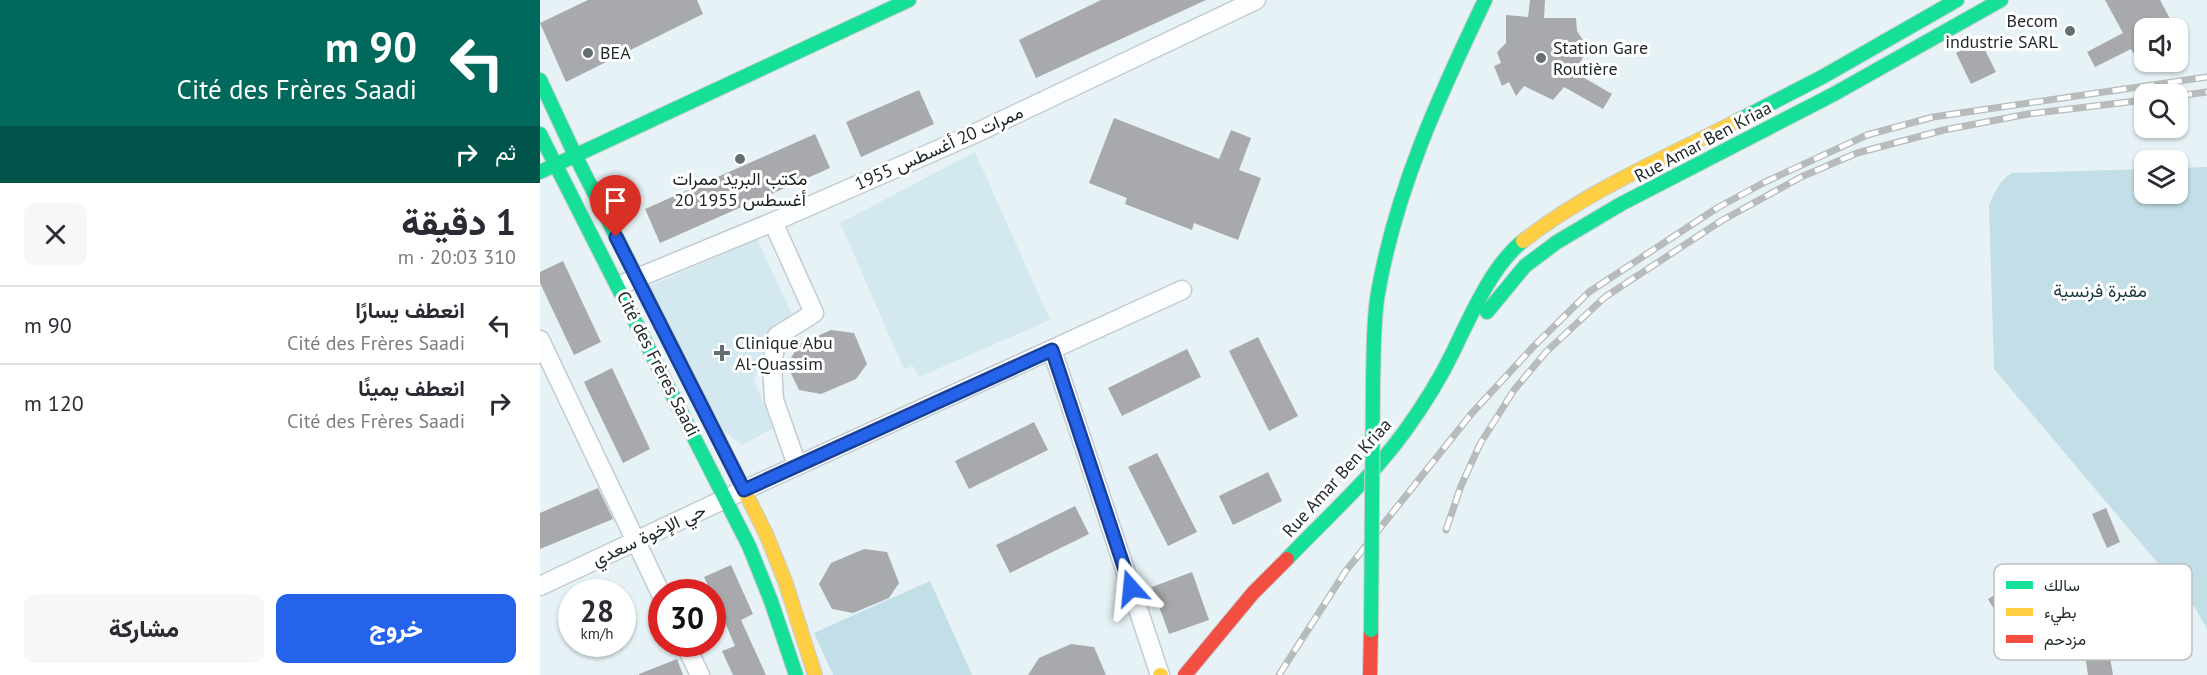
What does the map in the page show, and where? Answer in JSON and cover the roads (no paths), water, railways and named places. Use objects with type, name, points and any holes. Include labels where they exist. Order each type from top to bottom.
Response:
[{"type":"main road","points":[[540,172],[909,0]]},
{"type":"main road","points":[[1371,675],[1373,380],[1376,307],[1392,228],[1419,142],[1485,0]]},
{"type":"main road","name":"Rue Amar Ben Kriaa","points":[[1283,563],[1370,474],[1405,431],[1430,394],[1470,315],[1510,251],[1545,224],[1611,186],[1824,76],[1957,0]]},
{"type":"main road","name":"Rue Amar Ben Kriaa","points":[[1452,354],[1525,266],[1557,242],[1621,204],[1834,94],[2001,0]]},
{"type":"main road","points":[[1462,49],[1466,10]]},
{"type":"main road","name":"Cité des Frères Saadi","points":[[540,80],[574,139],[575,155],[766,534],[785,581],[815,675]]},
{"type":"main road","name":"Cité des Frères Saadi","points":[[540,134],[544,153],[555,165],[741,528],[756,562],[796,675]]},
{"type":"main road","points":[[544,153],[574,139]]},
{"type":"main road","points":[[1185,675],[1253,593],[1283,563]]},
{"type":"main road","points":[[1203,675],[1283,563]]},
{"type":"street","name":"ممرات 20 أغسطس 1955","points":[[618,286],[976,134],[1256,0]]},
{"type":"street","points":[[773,222],[814,313],[777,336],[772,365],[774,400],[797,465]]},
{"type":"street","points":[[725,500],[1182,290]]},
{"type":"street","points":[[540,340],[654,579]]},
{"type":"street","points":[[1052,350],[1160,675]]},
{"type":"street","name":"حي الإخوة سعدي","points":[[540,586],[725,500]]},
{"type":"street","points":[[691,657],[700,675]]},
{"type":"railway","points":[[1279,675],[1345,572],[1472,413],[1533,347],[1589,292],[1717,208],[1765,182],[1867,135],[1933,117],[2207,77]]},
{"type":"railway","points":[[2188,95],[2207,92]]},
{"type":"railway","points":[[1446,530],[1461,486],[1480,444],[1514,390],[1546,352],[1605,297],[1721,221],[1801,177],[1857,153],[1944,130],[2028,114],[2134,101]]},
{"type":"place","name":"Becom industrie SARL","points":[[2070,31]]},
{"type":"place","name":"BEA","points":[[588,53]]},
{"type":"place","name":"Station Gare Routière","points":[[1541,58]]},
{"type":"place","name":"مكتب البريد ممرات 20 أغسطس 1955","points":[[740,159]]},
{"type":"place","name":"Clinique Abu Al-Quassim","points":[[722,353]]},
{"type":"park label","name":"مقبرة فرنسية","points":[[2100,291]]}]
